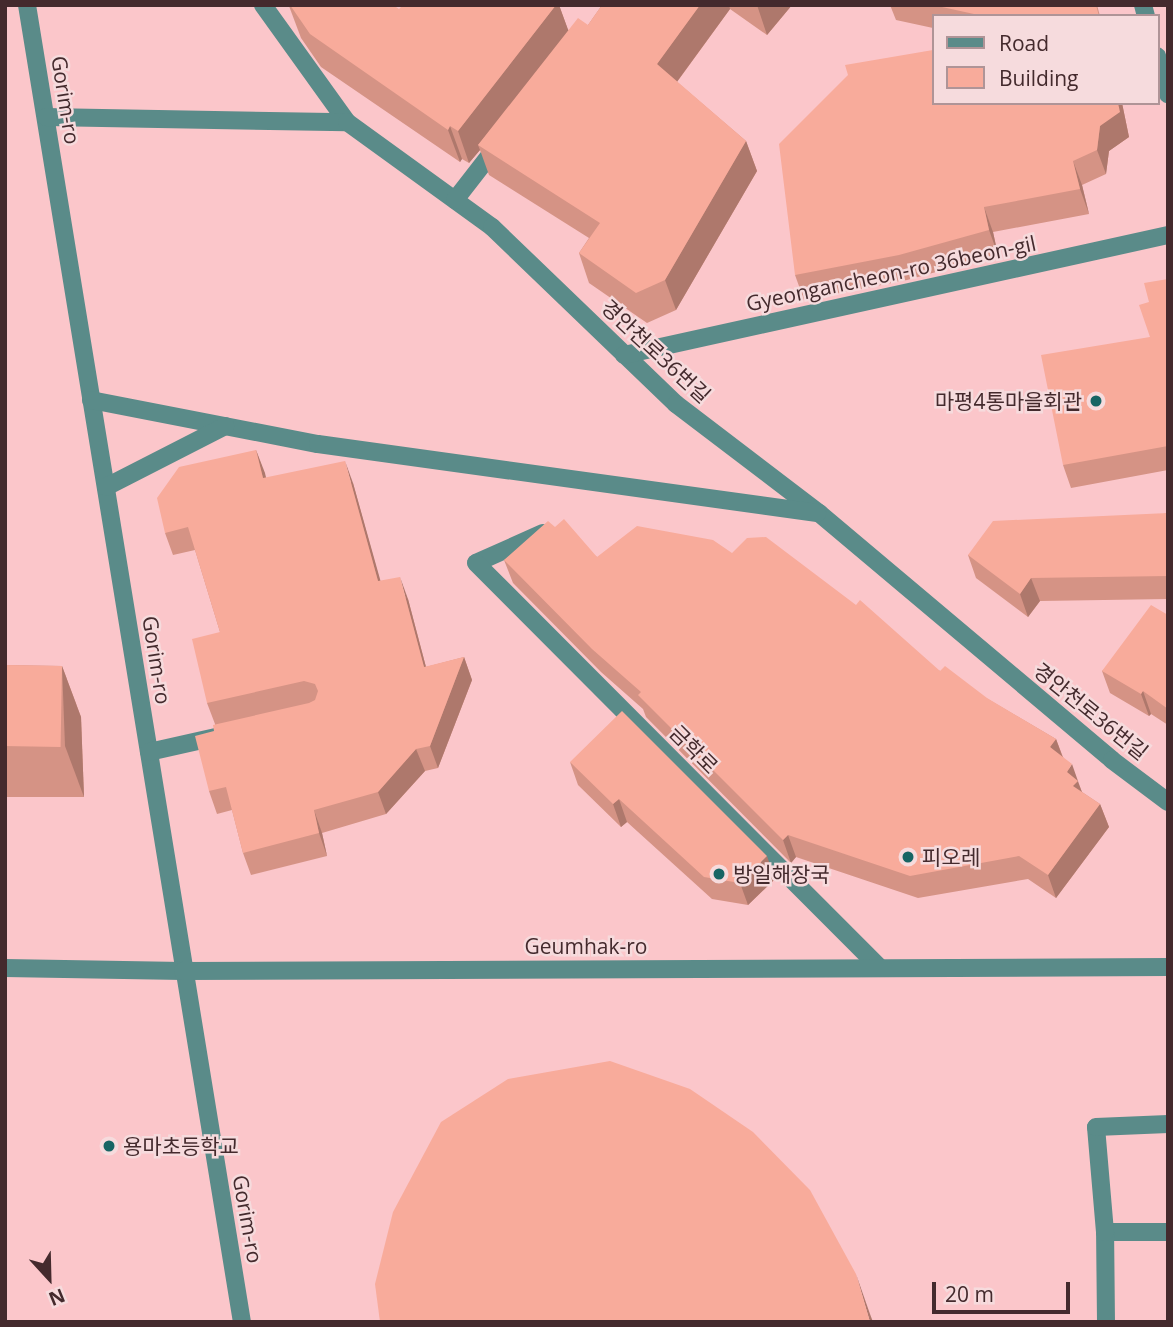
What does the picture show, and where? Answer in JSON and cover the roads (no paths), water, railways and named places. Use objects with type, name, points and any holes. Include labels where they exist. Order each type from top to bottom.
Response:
[{"type":"street","name":"Gorim-ro","points":[[27,5],[183,971],[243,1322]]},
{"type":"street","name":"경안천로36번길","points":[[263,5],[347,122],[492,227],[676,404],[819,513],[1112,760],[1168,802]]},
{"type":"street","points":[[1159,63],[1168,94]]},
{"type":"street","points":[[46,117],[347,122]]},
{"type":"street","points":[[455,200],[506,135]]},
{"type":"street","name":"Gyeongancheon-ro 36beon-gil","points":[[625,355],[1168,235]]},
{"type":"street","points":[[91,400],[318,444],[819,513]]},
{"type":"street","points":[[106,487],[225,426]]},
{"type":"street","name":"금학로","points":[[543,533],[476,563],[880,968]]},
{"type":"street","points":[[149,752],[236,732]]},
{"type":"street","name":"Geumhak-ro","points":[[5,968],[183,971],[1168,967]]},
{"type":"street","points":[[1106,1322],[1105,1232],[1096,1127],[1168,1124]]},
{"type":"street","points":[[1105,1232],[1168,1232]]},
{"type":"place","name":"마평4통마을회관","points":[[1096,401]]},
{"type":"place","name":"피오레","points":[[908,857]]},
{"type":"place","name":"방일해장국","points":[[719,874]]},
{"type":"place","name":"용마초등학교","points":[[109,1146]]}]
